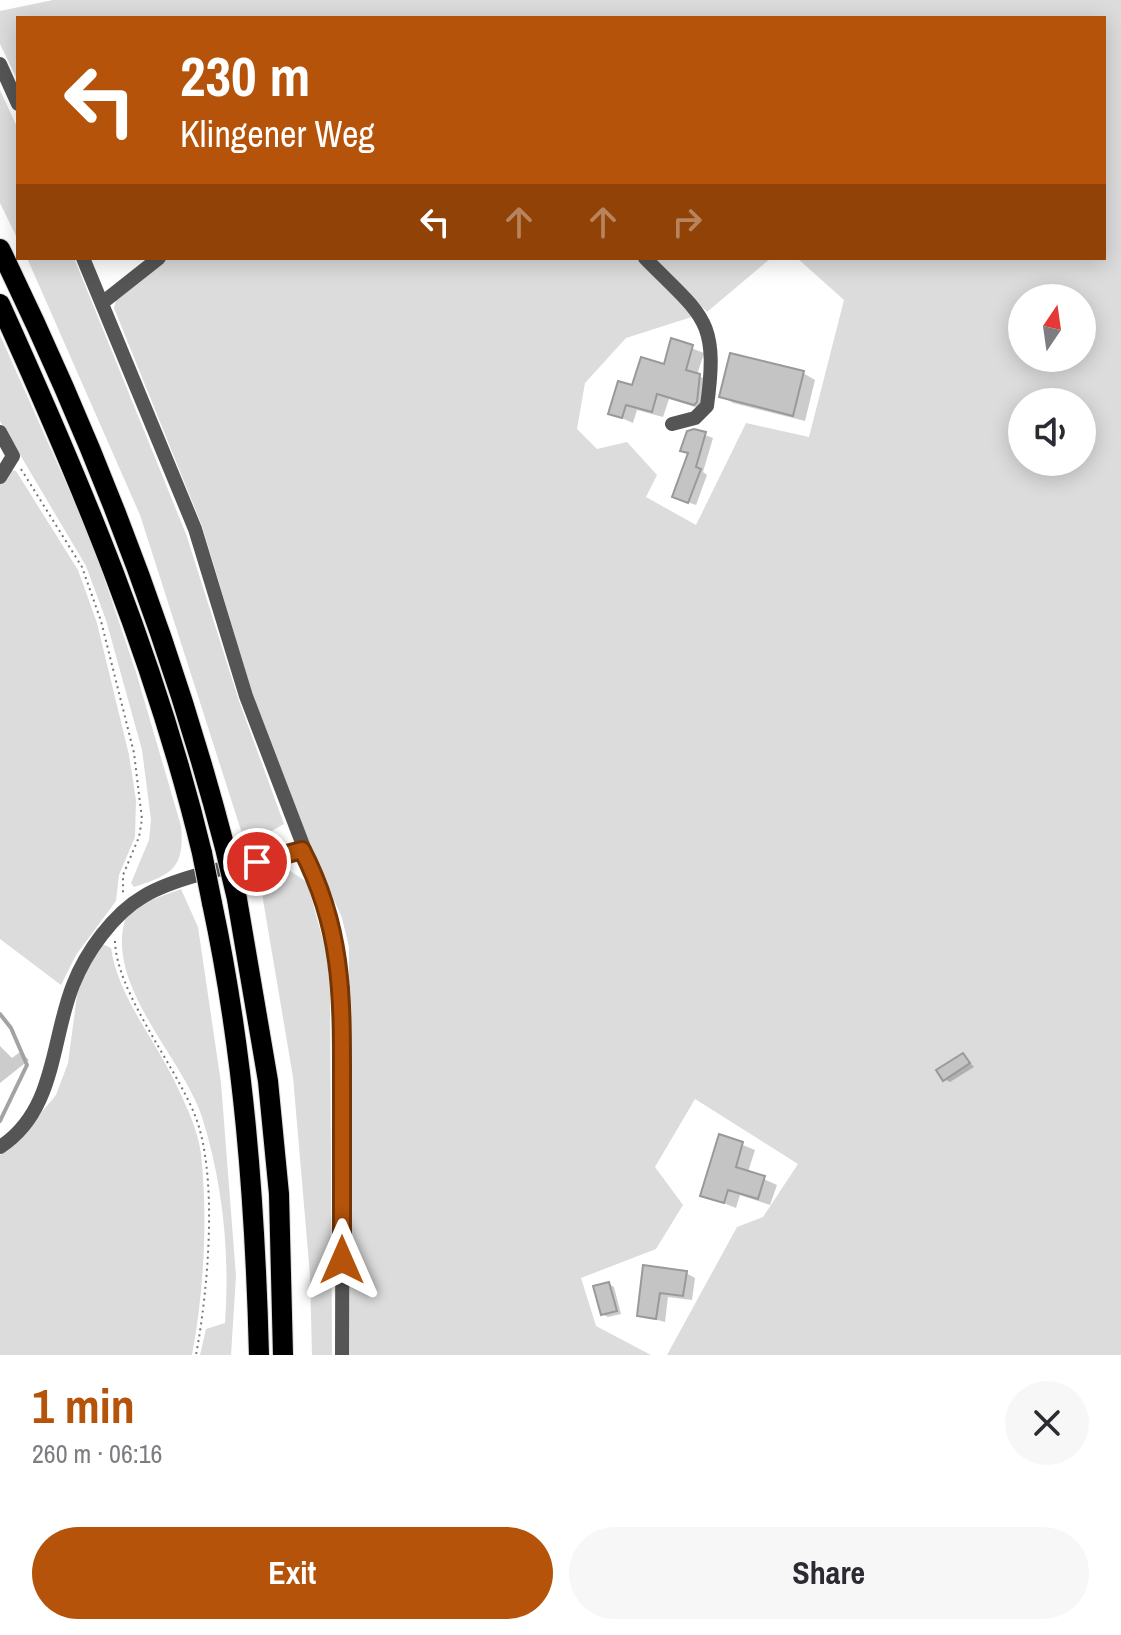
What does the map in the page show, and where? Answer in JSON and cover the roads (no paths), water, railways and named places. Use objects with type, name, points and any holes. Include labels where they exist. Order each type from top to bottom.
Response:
[{"type":"highway","points":[[0,249],[122,524],[172,660],[225,848],[237,899],[268,1081],[279,1194],[285,1350]]},
{"type":"highway","points":[[0,304],[88,502],[131,613],[172,737],[202,853],[242,1079],[254,1195],[259,1355]]},
{"type":"highway","points":[[245,1355],[248,1302],[256,1274]]},
{"type":"street","points":[[0,64],[16,100]]},
{"type":"street","points":[[84,260],[195,529],[246,696],[302,850],[332,921],[343,991],[342,1355]]},
{"type":"street","points":[[102,303],[156,260]]},
{"type":"street","points":[[647,260],[703,318],[710,339],[707,406],[695,418],[672,424]]},
{"type":"street","points":[[0,432],[13,456],[0,477]]},
{"type":"street","points":[[0,1147],[29,1121],[56,1058],[72,987],[85,959],[120,917],[147,894],[171,884],[302,850]]},
{"type":"waterway","points":[[0,1014],[11,1028],[27,1065],[0,1121]]}]
